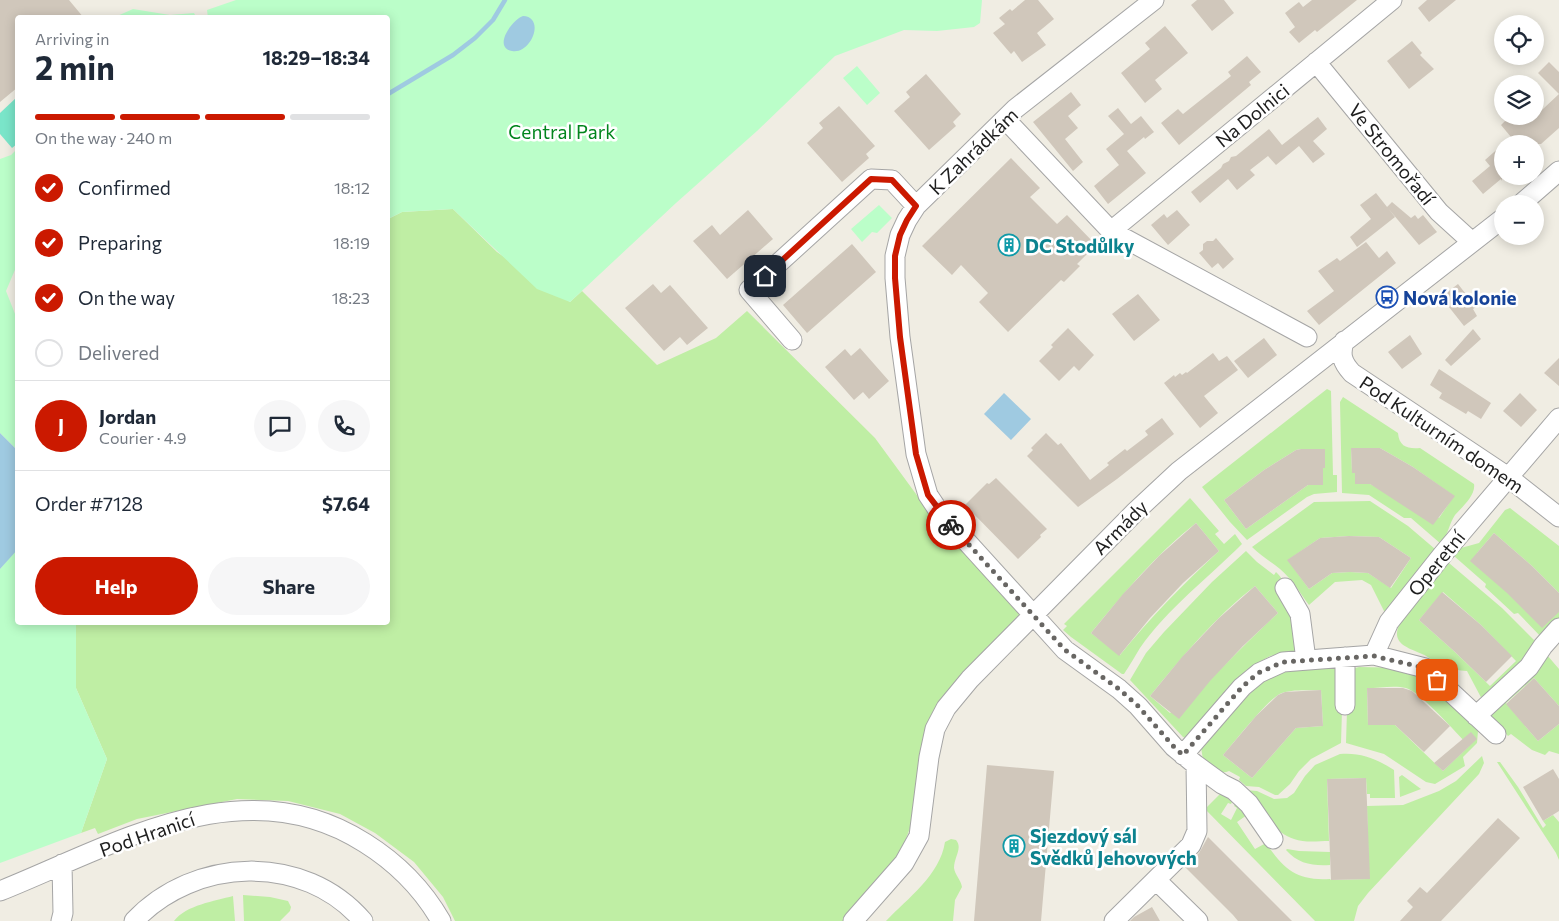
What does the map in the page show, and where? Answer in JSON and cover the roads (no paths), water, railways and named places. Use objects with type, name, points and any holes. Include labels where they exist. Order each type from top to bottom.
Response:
[{"type":"street","name":"K Zahrádkám","points":[[1154,0],[1005,118],[916,206],[907,220],[900,235],[895,256],[895,278],[900,337],[916,454],[928,495],[938,510],[1032,615],[1065,650],[1119,689],[1138,706],[1174,747],[1189,760],[1222,784],[1234,790],[1249,804],[1273,839]]},
{"type":"street","name":"Na Dolnici","points":[[1111,231],[1392,0]]},
{"type":"street","name":"Ve Stromořadí","points":[[1316,62],[1439,212],[1472,242]]},
{"type":"street","points":[[1005,118],[1111,231],[1308,337]]},
{"type":"street","points":[[1532,195],[1559,172]]},
{"type":"street","points":[[792,340],[749,290],[871,179],[892,180],[916,206]]},
{"type":"street","name":"Armády","points":[[853,921],[904,863],[919,836],[929,757],[936,729],[946,708],[970,679],[1135,512],[1179,471],[1494,224]]},
{"type":"street","name":"Pod Kulturním domem","points":[[1344,341],[1341,356],[1345,365],[1352,373],[1508,476],[1559,517]]},
{"type":"street","name":"Operetní","points":[[1374,656],[1389,622],[1508,476],[1559,418]]},
{"type":"street","points":[[1285,588],[1300,614],[1306,660]]},
{"type":"street","points":[[1476,716],[1529,667],[1543,646],[1559,628]]},
{"type":"street","points":[[1114,921],[1191,845],[1197,831],[1189,760],[1242,687],[1258,673],[1283,662],[1374,656],[1425,668],[1496,734]]},
{"type":"street","points":[[1345,657],[1345,704]]},
{"type":"street","name":"Pod Hranicí","points":[[0,891],[157,826],[233,810],[281,812],[309,817],[332,825],[374,848],[409,876],[422,891],[440,921]]},
{"type":"street","points":[[61,921],[63,913],[62,864]]},
{"type":"street","points":[[134,921],[147,909],[178,887],[219,873],[236,871],[273,873],[310,883],[331,894],[356,913],[363,921]]},
{"type":"street","points":[[1156,880],[1198,921]]},
{"type":"water","points":[[523,16],[530,18],[534,22],[535,29],[530,42],[525,47],[519,51],[512,51],[506,48],[504,39],[514,22]]},
{"type":"water","points":[[1004,393],[1031,419],[1011,440],[984,414]]},
{"type":"water","points":[[0,433],[15,448],[15,552],[0,569]]},
{"type":"waterway","points":[[390,93],[453,55],[475,38],[493,20],[505,0]]},
{"type":"place","name":"DC Stodůlky","points":[[1009,245]]},
{"type":"place","name":"Nová kolonie","points":[[1387,297]]},
{"type":"place","name":"Sjezdový sál Svědků Jehovových","points":[[1014,846]]},
{"type":"park label","name":"Central Park","points":[[562,131]]}]
